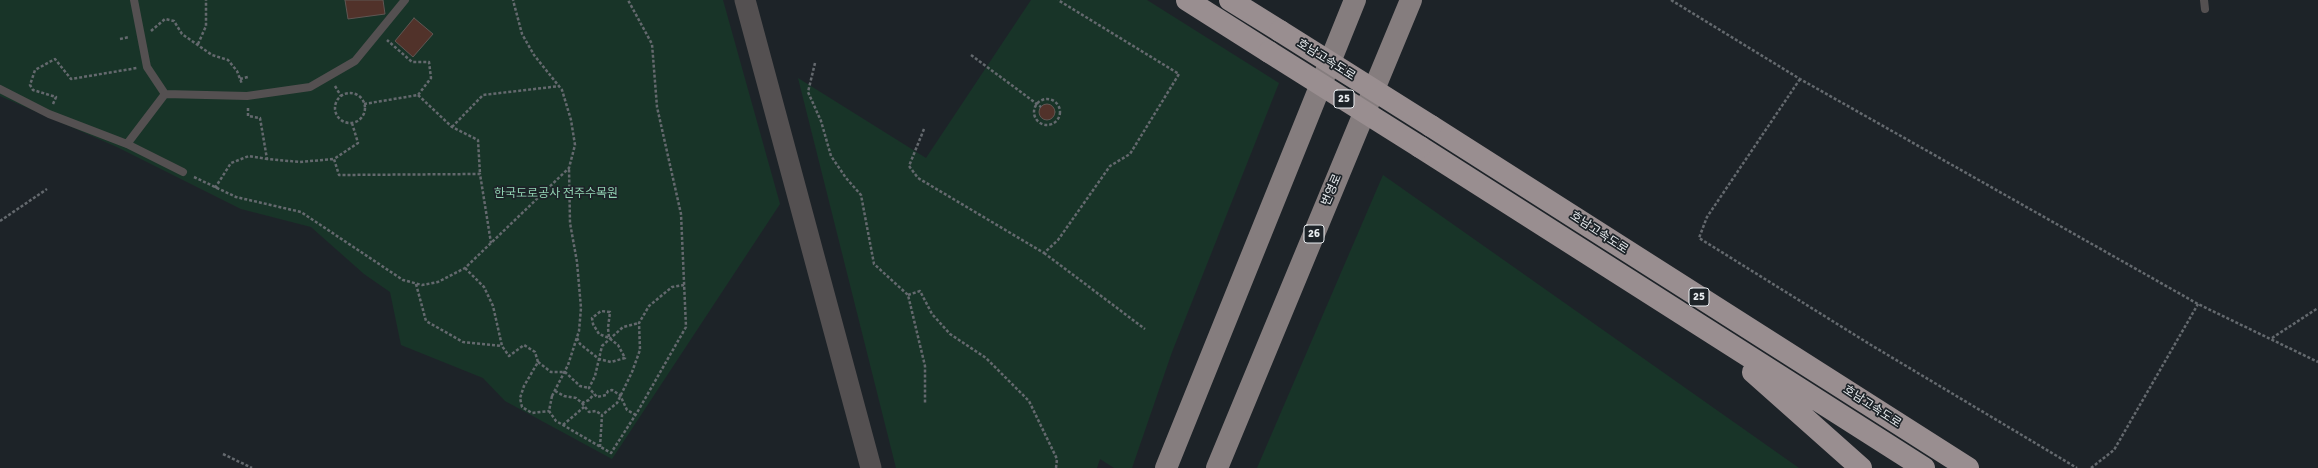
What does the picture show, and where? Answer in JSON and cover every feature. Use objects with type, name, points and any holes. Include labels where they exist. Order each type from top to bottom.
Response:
[{"type":"highway","name":"호남고속도로","points":[[1187,0],[1924,468]]},
{"type":"highway","name":"호남고속도로","points":[[1230,0],[1431,126],[1968,468]]},
{"type":"highway","points":[[1736,348],[1746,366],[1861,468]]},
{"type":"main road","points":[[1166,468],[1355,0]]},
{"type":"main road","name":"번영로","points":[[1217,468],[1411,0]]},
{"type":"street","points":[[745,0],[871,468]]},
{"type":"lane","points":[[134,0],[147,67],[165,94]]},
{"type":"lane","points":[[165,94],[247,96],[310,87],[355,61],[405,0]]},
{"type":"lane","points":[[0,89],[49,114],[127,144],[183,172]]},
{"type":"lane","points":[[127,144],[165,94]]},
{"type":"path","points":[[198,44],[206,26],[206,0]]},
{"type":"path","points":[[513,0],[522,34],[534,55],[560,86],[571,120],[575,145],[569,168],[570,223],[577,262],[581,308],[577,338],[565,372],[555,390],[549,411]]},
{"type":"path","points":[[549,411],[556,421],[610,453],[636,415],[686,327],[681,214],[657,107],[652,44],[628,0]]},
{"type":"path","points":[[1044,253],[1058,240],[1110,166],[1130,154],[1179,74],[1058,0]]},
{"type":"path","points":[[1672,0],[1800,78],[2198,304],[2272,338],[2318,362]]},
{"type":"path","points":[[140,34],[150,31],[165,19],[174,21],[182,34],[198,44],[212,56],[228,60],[240,79],[247,96],[248,116],[260,118],[268,159]]},
{"type":"path","points":[[364,104],[418,95],[431,78],[429,62],[412,62],[379,33]]},
{"type":"path","points":[[971,55],[1041,108]]},
{"type":"path","points":[[49,114],[56,97],[33,90],[30,86],[35,70],[54,59],[71,79],[147,67]]},
{"type":"path","points":[[815,63],[808,92],[821,121],[831,156],[861,196],[874,264],[908,295],[925,366],[925,404]]},
{"type":"path","points":[[240,79],[248,77]]},
{"type":"path","points":[[1800,78],[1707,217],[1699,238],[1871,345],[2077,468]]},
{"type":"path","points":[[452,127],[483,95],[560,86]]},
{"type":"path","points":[[345,94],[355,94],[364,104],[364,114],[357,121],[352,123],[343,121],[336,114],[335,109],[338,100],[345,94]]},
{"type":"path","points":[[418,95],[452,127],[478,140],[480,174],[491,243]]},
{"type":"path","points":[[1044,99],[1056,102],[1060,109],[1056,121],[1048,125],[1037,120],[1034,112],[1037,104],[1044,99]]},
{"type":"path","points":[[216,188],[231,163],[249,156],[300,162],[334,159],[358,143],[352,123]]},
{"type":"path","points":[[924,129],[909,166],[918,178],[1044,253],[1145,329]]},
{"type":"path","points":[[334,159],[340,175],[480,174]]},
{"type":"path","points":[[183,172],[236,197],[301,212],[404,280],[422,285],[438,282],[465,268],[569,168]]},
{"type":"path","points":[[0,221],[47,189]]},
{"type":"path","points":[[465,268],[484,287],[493,306],[502,346],[509,356],[524,345],[535,352],[538,362],[551,372],[565,372],[580,386],[589,388],[597,397],[606,395],[608,391],[612,390],[620,395],[627,410],[636,415]]},
{"type":"path","points":[[416,284],[426,321],[463,342],[502,346]]},
{"type":"path","points":[[600,447],[602,415],[617,402],[632,372],[640,350],[639,323],[649,306],[672,287],[684,285]]},
{"type":"path","points":[[908,295],[920,291],[932,314],[950,334],[986,358],[1029,400],[1057,459],[1056,468]]},
{"type":"path","points":[[2091,468],[2114,450],[2198,304]]},
{"type":"path","points":[[2272,338],[2318,308]]},
{"type":"path","points":[[577,338],[580,344],[599,359],[611,362],[624,358],[618,345],[609,338],[599,334],[593,324],[592,318],[601,311],[610,312],[608,328],[609,338]]},
{"type":"path","points":[[589,388],[602,346],[609,338],[623,327],[639,323]]},
{"type":"path","points":[[538,362],[524,386],[520,398],[522,407],[532,413],[549,411]]},
{"type":"path","points":[[555,390],[564,396],[576,398],[589,412],[596,411],[602,415]]},
{"type":"path","points":[[582,403],[589,400],[594,394]]},
{"type":"path","points":[[563,425],[584,407]]},
{"type":"path","points":[[223,454],[252,468]]},
{"type":"green space","name":"한국도로공사 전주수목원","points":[[0,0],[723,0],[780,204],[612,459],[505,401],[483,378],[401,345],[390,292],[364,274],[311,227],[241,209],[117,147],[0,96]]},
{"type":"green space","points":[[1031,0],[1147,0],[1279,83],[1172,352],[1132,468],[1114,468],[1100,459],[1097,468],[896,468],[798,78],[926,158]]},
{"type":"green space","points":[[1383,175],[1799,468],[1257,468]]},
{"type":"building","points":[[345,0],[383,0],[385,14],[348,19]]},
{"type":"building","points":[[414,18],[433,34],[413,57],[395,41]]},
{"type":"building","points":[[1047,104],[1053,106],[1055,112],[1053,118],[1047,120],[1041,118],[1039,112],[1041,106]]}]
